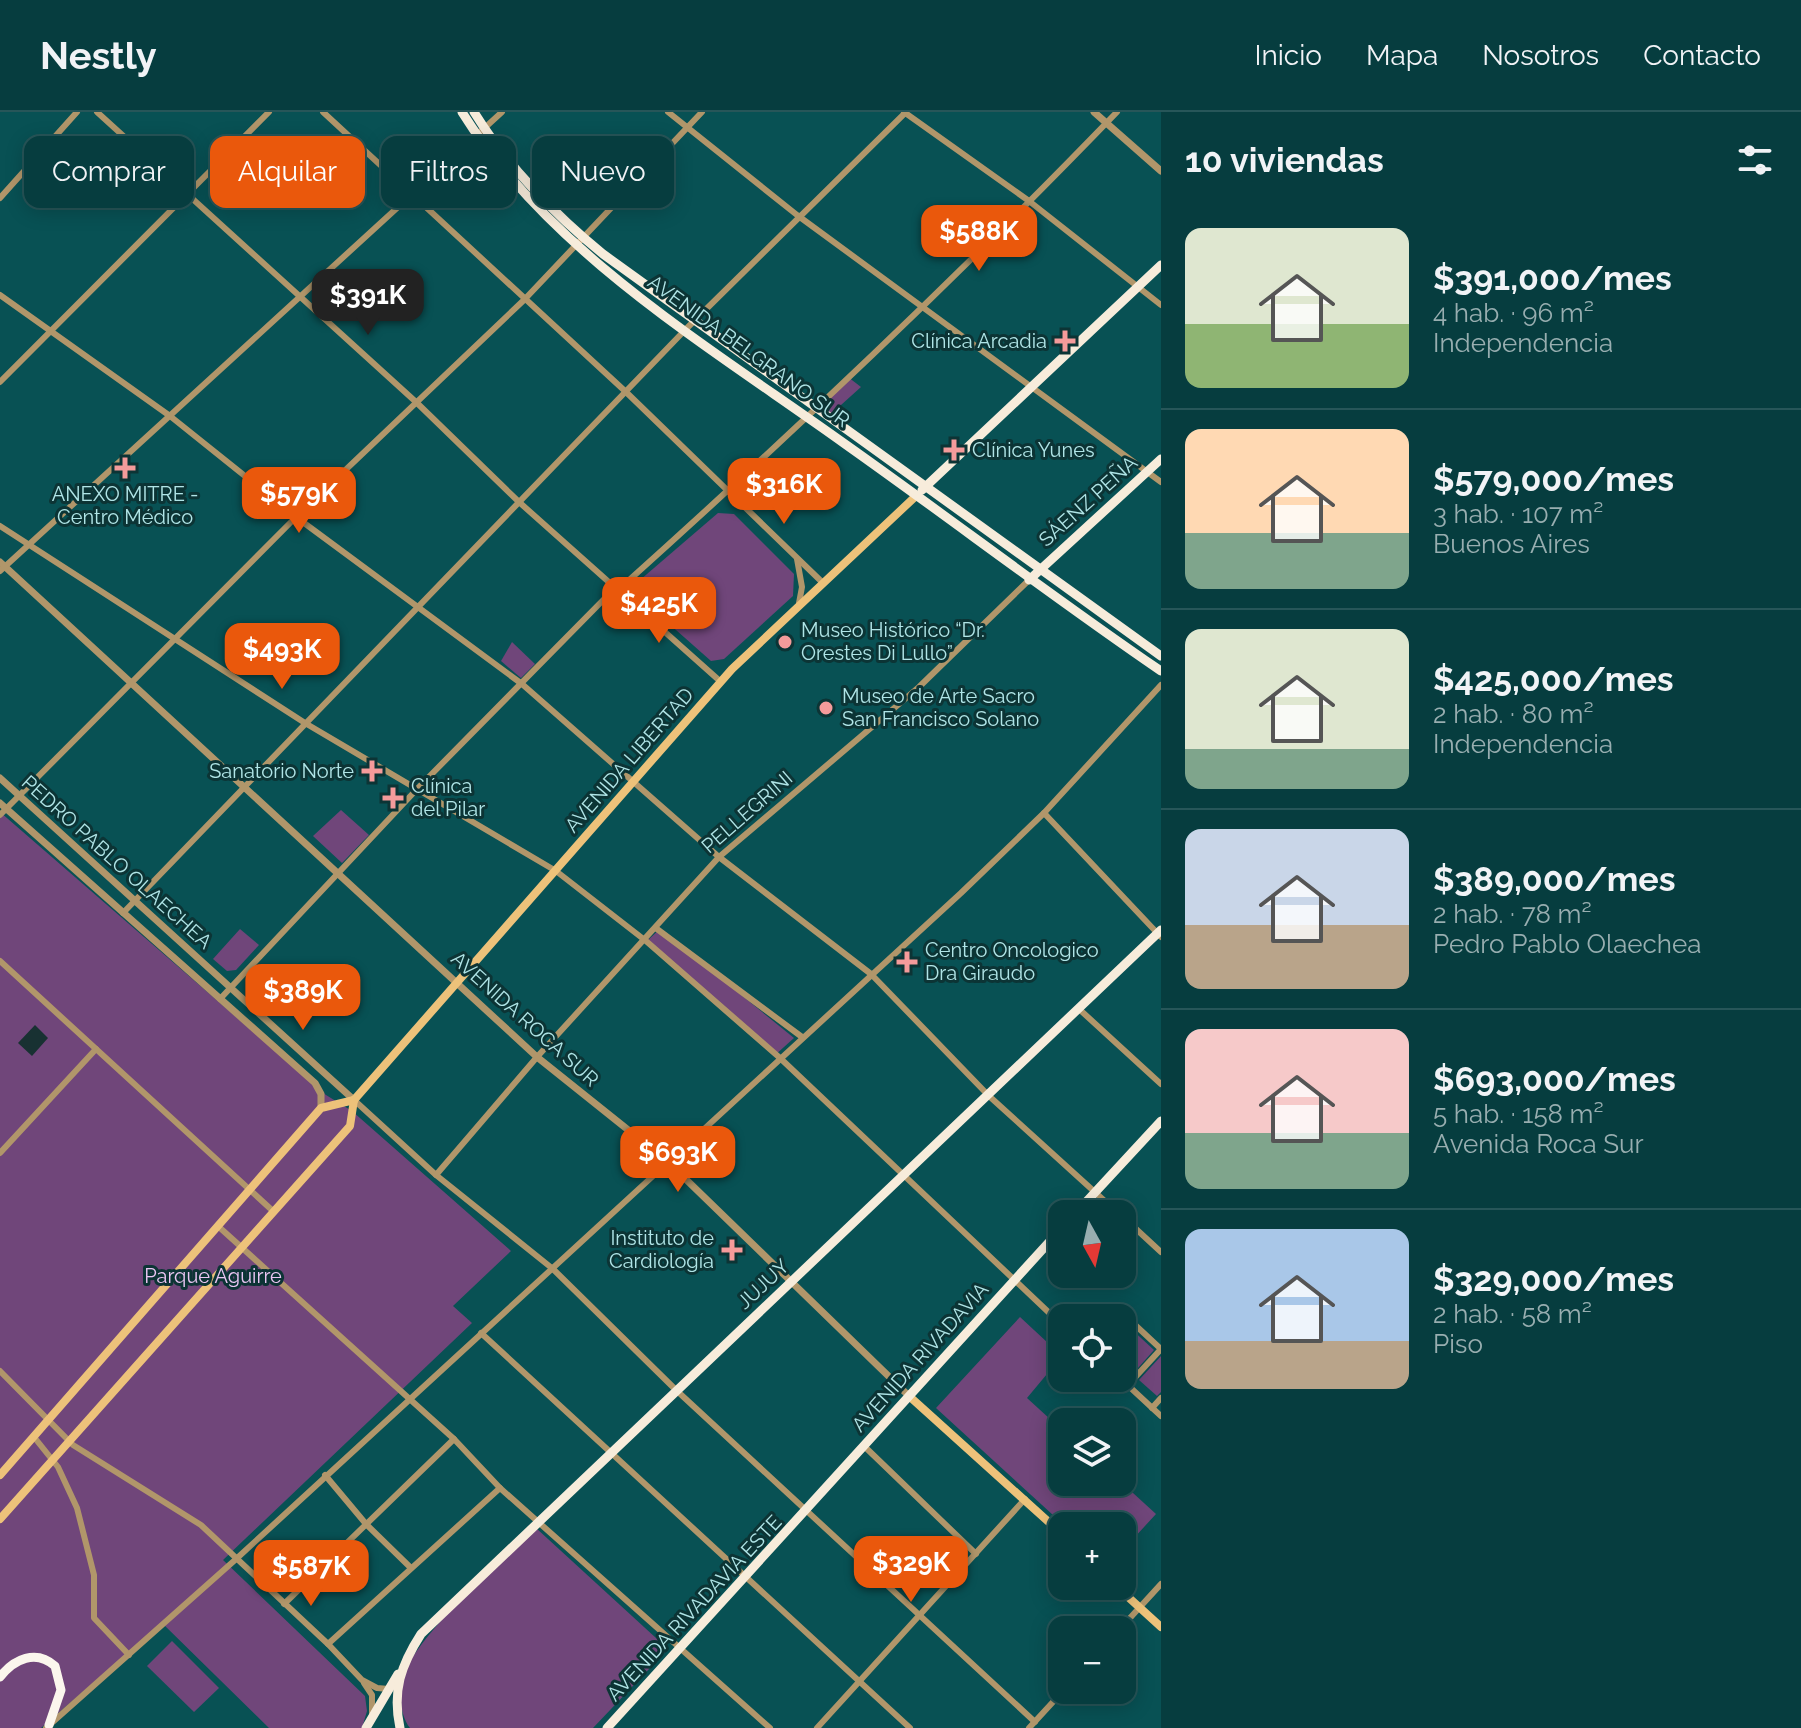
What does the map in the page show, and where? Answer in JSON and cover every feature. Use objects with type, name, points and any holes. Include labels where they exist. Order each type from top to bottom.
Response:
[{"type":"highway","points":[[0,1677],[14,1664],[27,1658],[43,1657],[55,1666],[61,1690],[47,1727]]},
{"type":"main road","name":"AVENIDA BELGRANO SUR","points":[[462,112],[580,242],[806,416],[1029,580],[1161,671]]},
{"type":"main road","name":"AVENIDA BELGRANO SUR","points":[[474,112],[481,134]]},
{"type":"main road","name":"AVENIDA LIBERTAD","points":[[354,1100],[721,682],[799,603],[1161,265]]},
{"type":"main road","name":"AVENIDA BELGRANO SUR","points":[[689,325],[815,407],[1161,656]]},
{"type":"main road","name":"SÁENZ PEÑA","points":[[1039,569],[1161,459]]},
{"type":"main road","name":"PELLEGRINI","points":[[1029,580],[1039,569]]},
{"type":"main road","name":"JUJUY","points":[[392,1690],[421,1634],[1160,934]]},
{"type":"main road","points":[[0,1475],[321,1108],[354,1100],[350,1126],[0,1519]]},
{"type":"main road","points":[[1088,1200],[1161,1121]]},
{"type":"main road","name":"AVENIDA RIVADAVIA","points":[[806,1512],[1048,1243]]},
{"type":"main road","name":"AVENIDA ROCA SUR","points":[[909,1396],[1048,1521]]},
{"type":"main road","name":"AVENIDA RIVADAVIA ESTE","points":[[607,1728],[806,1512]]},
{"type":"main road","points":[[1131,1600],[1161,1627]]},
{"type":"main road","points":[[368,1724],[392,1690]]},
{"type":"main road","points":[[392,1690],[400,1727]]},
{"type":"street","points":[[0,198],[77,112]]},
{"type":"street","points":[[97,112],[123,136]]},
{"type":"street","points":[[194,183],[269,112]]},
{"type":"street","points":[[323,112],[381,165]]},
{"type":"street","points":[[481,134],[502,112]]},
{"type":"street","points":[[668,112],[685,129],[797,215],[1161,482]]},
{"type":"street","points":[[2,809],[19,796],[296,517],[524,300],[702,112]]},
{"type":"street","points":[[123,913],[689,325],[797,215],[905,112],[1029,201],[1161,305]]},
{"type":"street","points":[[1094,112],[1161,171]]},
{"type":"street","points":[[220,999],[418,788],[616,587],[627,582],[727,491],[923,307],[1117,112]]},
{"type":"street","points":[[194,202],[416,402],[519,502],[721,682]]},
{"type":"street","points":[[0,382],[169,208]]},
{"type":"street","points":[[2,566],[398,208]]},
{"type":"street","points":[[427,208],[626,392],[822,582]]},
{"type":"street","points":[[0,295],[170,416],[296,517],[522,684],[719,857],[871,974],[989,1096],[1105,1200]]},
{"type":"street","points":[[0,526],[305,723],[556,871],[646,941],[780,1058],[1048,1313]]},
{"type":"street","points":[[797,559],[802,587],[799,603]]},
{"type":"street","name":"AVENIDA ROCA SUR","points":[[2,566],[341,872],[537,1057],[667,1161],[909,1396]]},
{"type":"street","name":"PELLEGRINI","points":[[436,1175],[537,1057],[657,929],[719,857],[919,687],[1029,580]]},
{"type":"street","points":[[47,1727],[553,1269],[1044,813],[1161,685]]},
{"type":"street","name":"PEDRO PABLO OLAECHEA","points":[[0,778],[354,1100]]},
{"type":"street","name":"PEDRO PABLO OLAECHEA","points":[[2,809],[315,1083],[322,1098],[321,1108]]},
{"type":"street","points":[[1044,813],[1160,934]]},
{"type":"street","points":[[657,929],[802,1037]]},
{"type":"street","points":[[0,961],[274,1212]]},
{"type":"street","points":[[1079,1009],[1161,1084]]},
{"type":"street","points":[[0,1153],[96,1049]]},
{"type":"street","points":[[354,1100],[436,1175],[553,1269],[676,1390],[1032,1725],[1051,1704]]},
{"type":"street","points":[[219,1227],[454,1439],[500,1488],[770,1728]]},
{"type":"street","points":[[1136,1229],[1161,1252]]},
{"type":"street","points":[[1136,1326],[1161,1349],[1136,1376]]},
{"type":"street","points":[[481,1333],[910,1728]]},
{"type":"street","points":[[0,1371],[69,1440],[189,1516],[328,1644],[362,1680],[373,1701],[368,1724]]},
{"type":"street","points":[[1135,1392],[1161,1416]]},
{"type":"street","points":[[1152,1408],[1161,1398]]},
{"type":"street","points":[[34,1437],[53,1458],[79,1517],[94,1575],[94,1618],[129,1655]]},
{"type":"street","points":[[284,1604],[454,1439]]},
{"type":"street","points":[[864,1446],[976,1554]]},
{"type":"street","points":[[325,1475],[366,1524],[411,1568]]},
{"type":"street","points":[[328,1644],[500,1488]]},
{"type":"street","points":[[817,1728],[1025,1499]]},
{"type":"street","points":[[1132,1616],[1161,1584]]},
{"type":"street","points":[[362,1680],[377,1688],[392,1690]]},
{"type":"green space","points":[[848,377],[861,387],[831,414],[819,405]]},
{"type":"green space","points":[[718,513],[734,514],[794,574],[793,596],[724,659],[711,661],[641,599],[640,580]]},
{"type":"green space","points":[[512,642],[535,664],[521,678],[501,661]]},
{"type":"green space","points":[[341,810],[369,835],[342,863],[313,836]]},
{"type":"green space","name":"Parque Aguirre","points":[[0,812],[326,1095],[352,1111],[511,1251],[453,1306],[472,1323],[223,1560],[365,1696],[367,1711],[362,1728],[269,1728],[162,1623],[41,1728],[0,1728]]},
{"type":"green space","points":[[240,929],[259,945],[236,970],[227,971],[213,959]]},
{"type":"green space","points":[[660,929],[794,1038],[774,1056],[648,940]]},
{"type":"green space","points":[[1020,1317],[1048,1343],[1048,1373],[1027,1398],[1048,1417],[1048,1496],[1136,1496],[1156,1514],[1136,1536],[1136,1512],[1050,1512],[936,1408]]},
{"type":"green space","points":[[1136,1333],[1154,1350],[1136,1370]]},
{"type":"green space","points":[[1161,1356],[1161,1392],[1157,1396],[1139,1380]]},
{"type":"green space","points":[[536,1528],[668,1649],[593,1728],[410,1728],[401,1705],[403,1678],[409,1663],[451,1610]]},
{"type":"green space","points":[[172,1641],[219,1688],[194,1712],[147,1666]]},
{"type":"water","points":[[35,1025],[48,1038],[32,1056],[18,1043]]},
{"type":"place","name":"Clínica Arcadia","points":[[1065,341]]},
{"type":"place","name":"Clínica Yunes","points":[[954,450]]},
{"type":"place","name":"ANEXO MITRE - Centro Médico","points":[[125,468]]},
{"type":"place","name":"Museo Histórico “Dr. Orestes Di Lullo”","points":[[785,642]]},
{"type":"place","name":"Museo de Arte Sacro San Francisco Solano","points":[[826,708]]},
{"type":"place","name":"Sanatorio Norte","points":[[372,771]]},
{"type":"place","name":"Clínica del Pilar","points":[[393,798]]},
{"type":"place","name":"Centro Oncologico Dra Giraudo","points":[[907,962]]},
{"type":"place","name":"Instituto de Cardiología","points":[[732,1250]]}]
